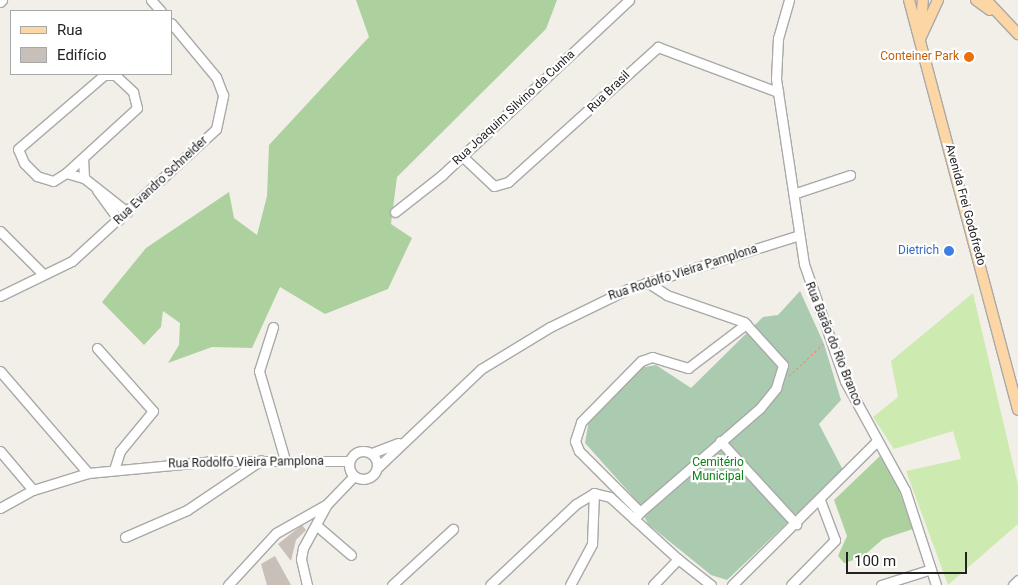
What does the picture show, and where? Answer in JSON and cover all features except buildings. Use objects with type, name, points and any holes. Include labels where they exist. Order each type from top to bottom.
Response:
[{"type":"main road","name":"Avenida Frei Godofredo","points":[[909,0],[1018,410]]},
{"type":"main road","points":[[920,39],[923,0]]},
{"type":"main road","points":[[920,39],[938,0]]},
{"type":"main road","points":[[976,0],[1001,18]]},
{"type":"main road","points":[[986,0],[1018,34]]},
{"type":"street","points":[[151,0],[160,10]]},
{"type":"street","name":"Rua Joaquim Silvino da Cunha","points":[[395,212],[462,156],[629,0]]},
{"type":"street","name":"Rua Barão do Rio Branco","points":[[789,0],[778,38],[778,92],[796,193],[799,235],[808,283],[853,399],[905,490],[936,585]]},
{"type":"street","name":"Rua Evandro Schneider","points":[[0,296],[72,261],[204,144],[222,115],[216,77],[172,24]]},
{"type":"street","name":"Rua Brasil","points":[[462,156],[494,186],[508,182],[658,47],[778,92]]},
{"type":"street","points":[[107,75],[94,80],[18,148],[24,163],[46,181],[66,173],[130,117],[138,102],[111,75]]},
{"type":"street","points":[[83,158],[84,178]]},
{"type":"street","points":[[66,173],[84,178],[97,190],[119,220]]},
{"type":"street","points":[[796,193],[850,175]]},
{"type":"street","points":[[97,190],[111,196],[128,212]]},
{"type":"street","points":[[0,231],[43,274]]},
{"type":"street","name":"Rua Rodolfo Vieira Pamplona","points":[[377,468],[402,441],[493,359],[595,303],[648,282],[799,235]]},
{"type":"street","points":[[637,515],[776,388],[783,365],[745,323],[667,295],[648,282]]},
{"type":"street","points":[[711,585],[678,559],[579,451],[574,441],[581,422],[641,361],[652,357],[688,368],[745,323]]},
{"type":"street","points":[[272,327],[259,371],[285,460]]},
{"type":"street","points":[[97,348],[153,411],[120,450],[114,470]]},
{"type":"street","points":[[0,371],[88,473]]},
{"type":"street","name":"Rua Rodolfo Vieira Pamplona","points":[[372,453],[402,441]]},
{"type":"street","points":[[720,441],[796,524]]},
{"type":"street","points":[[732,585],[796,524],[877,441]]},
{"type":"street","points":[[0,451],[33,490]]},
{"type":"street","points":[[356,452],[372,453],[377,468],[366,479],[354,476],[349,462],[356,452]]},
{"type":"street","points":[[125,537],[187,510],[261,460]]},
{"type":"street","name":"Rua Rodolfo Vieira Pamplona","points":[[0,508],[33,490],[88,473],[261,460],[349,462]]},
{"type":"street","points":[[307,585],[301,559],[316,525],[328,504],[354,476]]},
{"type":"street","points":[[490,585],[576,504],[594,493],[610,497],[637,515]]},
{"type":"street","points":[[570,585],[592,544],[594,493]]},
{"type":"street","points":[[791,585],[835,540],[820,500]]},
{"type":"street","points":[[228,585],[276,533],[328,504]]},
{"type":"street","points":[[316,525],[351,555]]},
{"type":"street","points":[[392,585],[453,529]]},
{"type":"street","points":[[653,585],[678,559]]},
{"type":"street","points":[[880,585],[931,569]]},
{"type":"street","points":[[1013,585],[1018,580]]},
{"type":"path","points":[[776,388],[829,338]]},
{"type":"green space","points":[[356,0],[557,0],[546,29],[397,177],[391,224],[412,238],[388,289],[325,314],[280,287],[252,348],[212,347],[168,363],[179,345],[180,323],[163,311],[161,327],[144,345],[102,302],[146,248],[229,192],[234,218],[257,235],[267,196],[269,145],[369,37]]},
{"type":"green space","name":"Cemitério Municipal","points":[[800,291],[824,344],[841,400],[819,424],[843,470],[727,580],[711,575],[648,524],[636,500],[585,443],[589,420],[639,368],[656,365],[691,388],[763,317],[778,315]]},
{"type":"green space","points":[[973,293],[1018,485],[1018,524],[948,585],[906,471],[961,459],[953,431],[894,449],[873,417],[898,397],[891,361]]},
{"type":"green space","points":[[880,456],[895,479],[913,529],[883,539],[861,558],[844,563],[838,556],[847,536],[834,500]]},
{"type":"place","name":"Conteiner Park","points":[[969,57]]},
{"type":"place","name":"Dietrich","points":[[949,251]]}]
